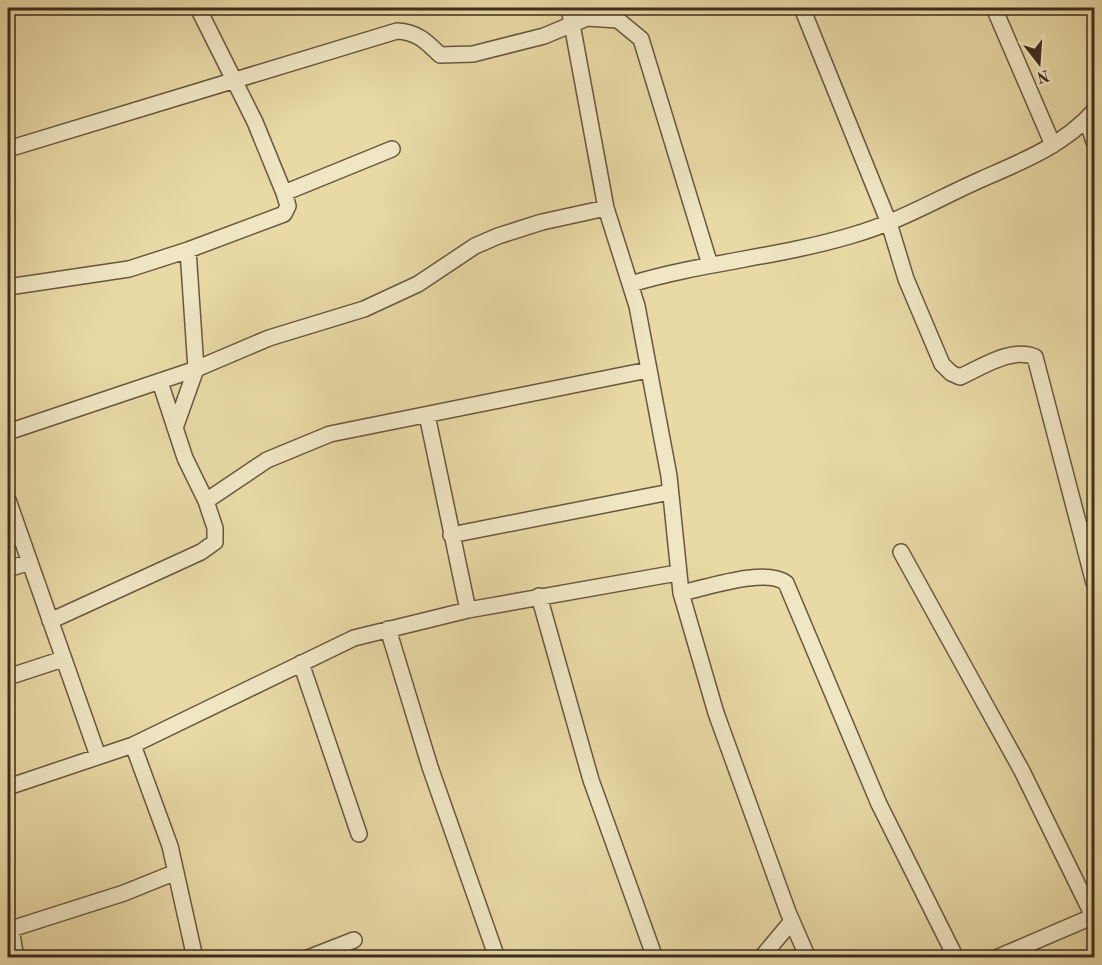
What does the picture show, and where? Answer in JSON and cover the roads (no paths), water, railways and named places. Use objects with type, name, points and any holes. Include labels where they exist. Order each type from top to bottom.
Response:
[{"type":"street","points":[[8,287],[129,269],[188,250],[284,214],[288,206],[284,193],[234,80],[198,8]]},
{"type":"street","points":[[569,8],[606,208],[631,284],[648,369],[670,492],[677,573],[681,593],[716,713],[792,921],[808,957]]},
{"type":"street","points":[[801,8],[889,223],[906,279],[942,364],[951,373],[960,376],[1023,352],[1035,357],[1095,583]]},
{"type":"street","points":[[994,8],[1053,145]]},
{"type":"street","points":[[8,149],[397,31],[411,32],[424,38],[440,55],[457,56],[544,36],[573,26],[587,18],[618,20],[627,24],[641,39],[710,265]]},
{"type":"street","points":[[631,284],[665,273],[793,251],[889,223],[1053,145],[1091,116],[1095,142]]},
{"type":"street","points":[[284,193],[392,149]]},
{"type":"street","points":[[8,432],[160,382],[269,338],[364,309],[418,284],[475,246],[498,236],[542,222],[606,208]]},
{"type":"street","points":[[175,428],[196,369],[188,250]]},
{"type":"street","points":[[206,501],[285,450],[330,434],[648,369]]},
{"type":"street","points":[[50,621],[201,552],[215,542],[215,528],[206,501],[185,458],[160,382]]},
{"type":"street","points":[[427,415],[468,610]]},
{"type":"street","points":[[451,535],[670,492]]},
{"type":"street","points":[[8,500],[98,756]]},
{"type":"street","points":[[901,552],[1022,771],[1094,916],[996,957]]},
{"type":"street","points":[[8,569],[30,562]]},
{"type":"street","points":[[8,787],[133,745],[354,638],[468,610],[677,573]]},
{"type":"street","points":[[681,593],[762,576],[779,578],[786,583],[879,804],[956,957]]},
{"type":"street","points":[[539,596],[591,780],[655,957]]},
{"type":"street","points":[[388,628],[430,767],[497,957]]},
{"type":"street","points":[[8,677],[63,659]]},
{"type":"street","points":[[301,663],[358,834]]},
{"type":"street","points":[[133,745],[160,817],[176,872],[195,957]]},
{"type":"street","points":[[16,957],[9,930],[124,893],[176,872]]},
{"type":"street","points":[[761,957],[792,921]]},
{"type":"street","points":[[316,956],[354,940]]}]
